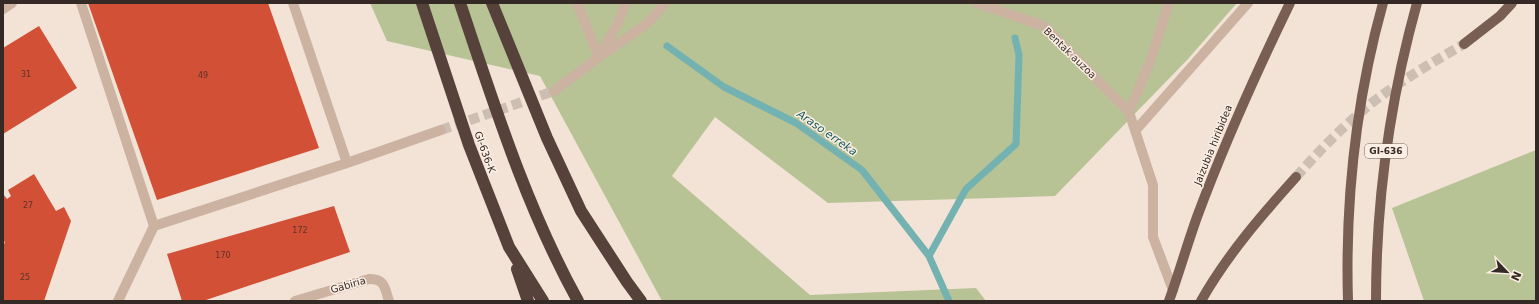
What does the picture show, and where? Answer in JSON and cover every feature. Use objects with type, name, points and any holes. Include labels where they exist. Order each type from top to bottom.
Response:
[{"type":"highway","name":"GI-636-K","points":[[422,3],[469,145],[509,247],[543,301]]},
{"type":"highway","points":[[460,3],[514,161],[558,264],[578,301]]},
{"type":"highway","points":[[492,3],[547,138],[582,211],[627,282],[641,301]]},
{"type":"highway","points":[[509,247],[528,301]]},
{"type":"main road","name":"Jaizubia hiribidea","points":[[1169,301],[1197,217],[1232,129],[1290,3]]},
{"type":"main road","name":"GI-636","points":[[1348,301],[1347,264],[1349,205],[1355,146],[1364,87],[1382,3]]},
{"type":"main road","name":"GI-636","points":[[1376,301],[1379,208],[1386,151],[1395,94],[1417,3]]},
{"type":"main road","points":[[1464,44],[1500,16],[1512,3]]},
{"type":"main road","points":[[1201,301],[1229,256],[1252,227],[1296,177]]},
{"type":"street","points":[[3,9],[12,3]]},
{"type":"street","points":[[81,3],[154,226],[118,301]]},
{"type":"street","points":[[293,3],[347,163]]},
{"type":"street","points":[[577,3],[599,57]]},
{"type":"street","points":[[599,57],[618,23],[626,3]]},
{"type":"street","points":[[554,91],[648,23],[664,3]]},
{"type":"street","name":"Bentak auzoa","points":[[977,3],[1044,26],[1129,112],[1153,185],[1154,237],[1173,290]]},
{"type":"street","points":[[1129,112],[1150,62],[1169,3]]},
{"type":"street","points":[[1136,131],[1248,3]]},
{"type":"street","points":[[154,226],[347,163],[441,130]]},
{"type":"street","name":"Gabiria","points":[[295,301],[369,279],[376,279],[383,284],[389,301]]},
{"type":"green space","points":[[370,3],[1237,3],[1188,59],[1055,196],[828,203],[715,117],[672,176],[810,295],[976,288],[986,301],[662,301],[540,76],[387,41]]},
{"type":"green space","points":[[1536,150],[1536,301],[1424,301],[1392,208]]},
{"type":"building","points":[[88,3],[268,3],[319,148],[157,200]]},
{"type":"building","points":[[39,26],[77,88],[3,134],[3,48]]},
{"type":"building","points":[[34,174],[56,211],[64,207],[71,221],[44,301],[3,301],[3,244],[5,243],[3,239],[3,194],[7,199],[11,196],[8,190]]},
{"type":"building","points":[[334,206],[350,252],[203,301],[182,301],[167,254]]},
{"type":"waterway","points":[[949,301],[929,256],[966,189],[1016,144],[1019,55],[1015,38]]},
{"type":"waterway","name":"Araso erreka","points":[[667,46],[724,87],[796,123],[862,170],[929,256]]},
{"type":"tunnel","points":[[1296,177],[1333,138],[1373,102],[1429,64],[1464,44]]},
{"type":"tunnel","points":[[441,130],[554,91]]}]
